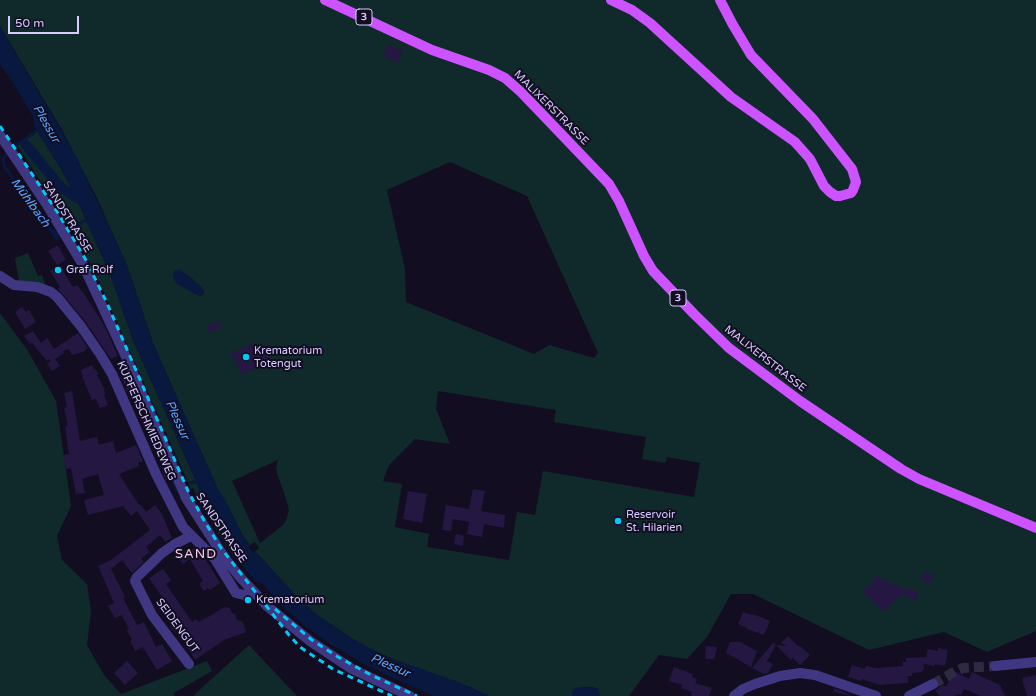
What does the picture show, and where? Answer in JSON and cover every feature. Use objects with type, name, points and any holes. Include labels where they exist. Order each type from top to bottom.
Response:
[{"type":"main road","name":"MALIXERSTRASSE","points":[[325,0],[432,50],[489,70],[506,78],[609,184],[619,201],[644,256],[653,271],[729,348],[800,401],[901,470],[1036,528]]},
{"type":"main road","points":[[611,0],[632,10],[650,23],[731,97],[795,142],[810,159],[824,186],[830,192],[836,196],[840,196],[853,190],[856,182],[854,173],[849,165],[808,114],[751,54],[720,0]]},
{"type":"street","name":"SANDSTRASSE","points":[[0,135],[50,211],[83,265],[110,322],[189,502],[224,557],[252,591],[286,623],[321,650],[357,671],[410,696]]},
{"type":"street","name":"KUPFERSCHMIEDEWEG","points":[[0,276],[16,286],[37,287],[51,292],[57,297],[86,332],[112,374],[156,474],[180,522],[191,536],[215,559],[236,593],[244,595],[252,591]]},
{"type":"street","name":"SEIDENGUT","points":[[189,664],[149,611],[135,580],[165,550],[191,536]]},
{"type":"street","points":[[996,666],[1036,662]]},
{"type":"street","points":[[734,696],[743,689],[755,684],[780,676],[800,673],[815,676],[876,696]]},
{"type":"street","points":[[909,696],[933,684]]},
{"type":"green space","points":[[0,0],[1036,0],[1036,631],[987,652],[944,632],[869,650],[753,594],[731,594],[707,637],[687,659],[659,655],[629,696],[600,696],[598,689],[591,687],[576,688],[572,696],[489,696],[470,687],[390,658],[360,644],[316,614],[296,596],[255,551],[259,548],[255,542],[250,545],[243,536],[217,487],[153,343],[128,268],[97,198],[62,130],[0,26]],"holes":[[[450,162],[527,196],[598,353],[594,358],[549,345],[534,354],[406,302],[405,269],[387,190]],[[189,276],[202,288],[204,292],[203,295],[196,294],[175,281]],[[438,391],[556,410],[554,422],[646,437],[642,459],[665,463],[667,457],[700,463],[694,497],[543,471],[535,515],[517,512],[509,560],[427,547],[429,534],[395,527],[402,484],[383,481],[389,465],[415,439],[450,444],[436,409]],[[278,460],[276,467],[277,473],[289,511],[283,525],[260,543],[232,481]]]},
{"type":"green space","points":[[37,131],[73,191],[110,274],[133,340],[196,481],[204,503],[237,555],[234,557],[215,528],[193,488],[191,489],[94,270],[69,225],[17,145]]},
{"type":"green space","points":[[28,253],[38,276],[42,275],[47,290],[20,287],[15,258]]},
{"type":"green space","points":[[0,313],[28,351],[56,401],[71,506],[57,536],[62,560],[87,584],[91,611],[87,645],[104,675],[121,694],[207,661],[212,671],[174,693],[174,696],[0,696]]},
{"type":"green space","points":[[249,645],[297,696],[194,696],[195,694]]},
{"type":"water","points":[[0,26],[76,156],[117,243],[128,268],[153,343],[217,487],[229,507],[243,536],[250,545],[237,555],[204,503],[196,481],[133,340],[110,274],[73,191],[35,127],[33,117],[8,74],[6,74],[0,64]]},
{"type":"water","points":[[175,270],[180,270],[189,276],[203,289],[203,295],[199,296],[177,284],[173,277]]},
{"type":"water","points":[[255,551],[296,596],[316,614],[348,636],[390,658],[456,681],[489,696],[433,696],[367,666],[330,644],[304,625],[282,606],[242,561]]},
{"type":"water","points":[[591,687],[598,689],[600,696],[572,696],[572,691],[576,688]]},
{"type":"building","points":[[389,44],[403,51],[397,63],[383,55]]},
{"type":"building","points":[[58,245],[66,260],[57,265],[48,251]]},
{"type":"building","points":[[59,265],[73,287],[77,285],[85,295],[105,327],[118,356],[111,359],[85,321],[58,289],[60,287],[50,271]]},
{"type":"building","points":[[22,307],[26,312],[29,310],[36,322],[25,329],[15,312]]},
{"type":"building","points":[[218,321],[221,328],[209,333],[206,326]]},
{"type":"building","points":[[33,331],[41,343],[47,338],[54,349],[78,333],[88,348],[83,352],[72,355],[69,349],[63,351],[64,353],[55,359],[60,366],[52,371],[47,364],[51,361],[49,359],[47,361],[24,336]]},
{"type":"building","name":"Krematorium Totengut","points":[[253,343],[255,349],[267,344],[272,356],[260,361],[262,365],[241,375],[231,353]]},
{"type":"building","points":[[92,365],[96,370],[104,388],[104,395],[108,405],[100,408],[96,399],[92,400],[83,379],[81,370]]},
{"type":"building","points":[[127,375],[136,398],[131,400],[121,378]]},
{"type":"building","points":[[72,391],[80,441],[97,437],[99,445],[113,441],[116,453],[136,445],[143,461],[138,463],[139,466],[119,474],[139,505],[140,504],[146,512],[155,505],[162,514],[172,538],[165,542],[160,535],[146,547],[150,552],[141,559],[144,562],[132,573],[122,560],[111,569],[125,597],[123,598],[137,625],[144,622],[156,647],[162,644],[172,661],[157,670],[143,647],[135,651],[127,630],[129,629],[122,615],[115,618],[108,606],[114,603],[98,566],[111,560],[150,530],[137,511],[131,516],[123,506],[88,515],[84,500],[104,495],[98,474],[82,479],[85,493],[76,494],[71,468],[66,469],[63,455],[69,454],[65,427],[68,426],[64,408],[67,407],[64,393]]},
{"type":"building","points":[[167,469],[171,479],[166,480],[162,471]]},
{"type":"building","points":[[473,489],[485,491],[481,511],[505,515],[504,528],[484,524],[482,537],[467,534],[469,522],[453,519],[451,531],[442,530],[446,505],[469,509]]},
{"type":"building","points":[[408,491],[427,494],[422,523],[403,519]]},
{"type":"building","name":"Reservoir St. Hilarien","points":[[614,516],[623,517],[622,527],[613,526]]},
{"type":"building","points":[[456,534],[464,536],[463,546],[454,544]]},
{"type":"building","points":[[194,548],[204,557],[220,583],[210,590],[208,588],[204,591],[199,584],[203,581],[190,559],[183,564],[176,554],[184,549],[186,553]]},
{"type":"building","points":[[163,569],[171,580],[166,584],[192,622],[196,619],[198,622],[226,607],[230,608],[232,613],[235,614],[237,620],[243,623],[246,632],[224,640],[195,660],[187,647],[189,646],[179,630],[175,633],[169,625],[172,623],[158,604],[164,600],[149,578]]},
{"type":"building","points":[[925,571],[934,576],[929,584],[920,579]]},
{"type":"building","points":[[878,575],[885,582],[887,580],[892,585],[895,582],[904,591],[905,587],[919,593],[916,601],[902,595],[903,592],[885,612],[862,592]]},
{"type":"building","points":[[743,612],[753,614],[770,621],[764,635],[738,624]]},
{"type":"building","points":[[788,636],[810,655],[800,665],[793,658],[791,660],[776,645],[787,646],[781,643]]},
{"type":"building","points":[[730,642],[740,642],[757,651],[751,667],[726,653]]},
{"type":"building","points":[[773,643],[776,645],[767,661],[773,664],[768,673],[764,674],[752,668]]},
{"type":"building","points":[[706,646],[717,647],[714,659],[705,659]]},
{"type":"building","points":[[938,648],[948,650],[945,666],[924,664],[924,670],[922,670],[922,672],[912,673],[912,676],[908,676],[908,683],[880,685],[862,679],[861,681],[848,677],[852,665],[865,669],[866,666],[877,668],[903,666],[902,662],[910,661],[906,661],[906,658],[926,657],[928,649],[938,651]]},
{"type":"building","points":[[127,661],[138,673],[125,685],[114,673]]},
{"type":"building","points":[[674,667],[693,674],[692,677],[697,679],[695,683],[712,688],[709,696],[691,696],[692,692],[681,688],[682,685],[669,681]]},
{"type":"building","points":[[954,671],[969,679],[972,672],[1000,685],[1005,696],[981,696],[964,689],[961,695],[940,696],[935,690],[943,685],[946,687]]},
{"type":"building","points":[[1036,675],[1036,696],[1027,696],[1022,678]]},
{"type":"building","points":[[834,688],[849,694],[851,696],[833,692]]},
{"type":"waterway","name":"Mühlbach","points":[[17,145],[39,129]]},
{"type":"waterway","points":[[26,145],[58,184],[66,191],[86,203]]},
{"type":"waterway","name":"Mühlbach","points":[[7,153],[3,159],[4,166],[57,239]]},
{"type":"waterway","name":"Mühlbach","points":[[70,229],[86,220],[89,221]]},
{"type":"waterway","name":"Mühlbach","points":[[51,231],[53,230],[58,236],[61,234]]},
{"type":"waterway","name":"Mühlbach","points":[[170,473],[176,490]]},
{"type":"waterway","name":"Mühlbach","points":[[190,483],[200,481]]},
{"type":"waterway","name":"Plessur","points":[[230,533],[239,549],[262,575]]},
{"type":"tunnel","points":[[933,684],[963,668],[995,666]]},
{"type":"railway","points":[[0,126],[58,213],[86,260],[107,303],[188,491],[221,548],[300,647],[333,669],[392,696]]},
{"type":"railway","points":[[275,609],[312,640],[338,657],[371,675],[417,696]]},
{"type":"place","name":"Graf Rolf","points":[[58,270]]},
{"type":"place","name":"Krematorium Totengut","points":[[246,357]]},
{"type":"place","name":"Reservoir St. Hilarien","points":[[618,521]]},
{"type":"place","name":"Krematorium","points":[[248,600]]},
{"type":"district","name":"SAND","points":[[196,555]]}]
